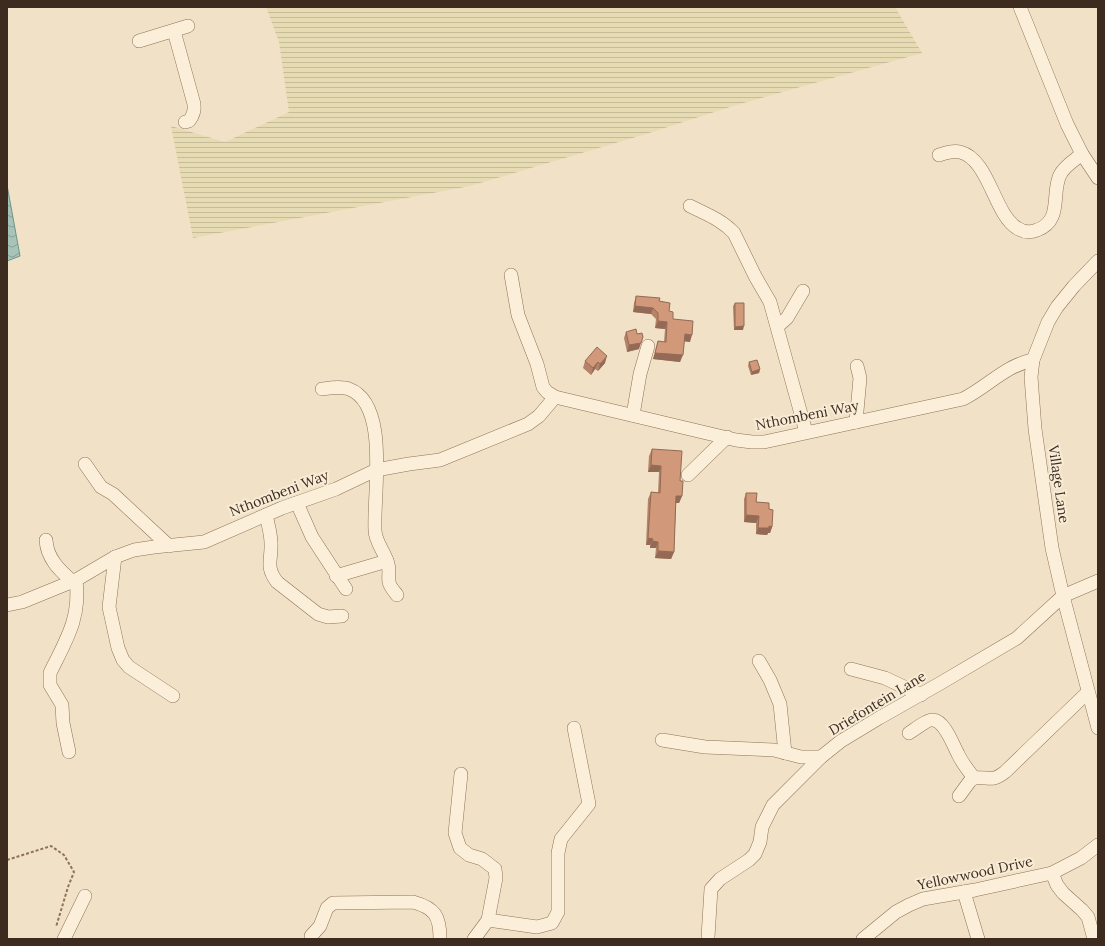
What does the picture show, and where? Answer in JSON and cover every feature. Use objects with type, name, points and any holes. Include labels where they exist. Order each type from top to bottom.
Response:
[{"type":"street","points":[[1020,7],[1064,118],[1082,154],[1098,178]]},
{"type":"street","points":[[139,41],[188,26]]},
{"type":"street","points":[[174,31],[195,110],[189,121],[185,122]]},
{"type":"street","points":[[939,154],[955,151],[967,155],[981,171],[1005,216],[1011,224],[1024,232],[1033,232],[1045,226],[1054,213],[1057,183],[1062,171],[1082,154]]},
{"type":"street","points":[[690,206],[714,217],[734,233],[755,276],[770,302],[778,326],[806,432]]},
{"type":"street","name":"Village Lane","points":[[1098,261],[1057,306],[1048,322],[1033,360],[1031,393],[1052,548],[1063,596],[1098,728]]},
{"type":"street","points":[[511,275],[518,315],[537,364],[543,387],[547,392],[555,397]]},
{"type":"street","points":[[778,326],[787,318],[803,291]]},
{"type":"street","points":[[634,415],[640,374],[648,346]]},
{"type":"street","name":"Nthombeni Way","points":[[7,605],[22,602],[74,580],[115,557],[134,550],[204,542],[266,515],[336,489],[376,470],[440,460],[472,448],[535,420],[555,397],[727,437],[752,442],[764,442],[963,399],[1014,366],[1033,360]]},
{"type":"street","points":[[856,422],[860,378],[857,366]]},
{"type":"street","points":[[322,389],[348,389],[359,396],[372,414],[376,436],[375,531],[388,564],[390,584],[397,595]]},
{"type":"street","points":[[688,475],[727,437]]},
{"type":"street","points":[[85,464],[102,487],[113,494],[170,546]]},
{"type":"street","points":[[297,503],[312,537],[346,590]]},
{"type":"street","points":[[266,515],[271,541],[270,567],[277,582],[318,614],[328,617],[342,616]]},
{"type":"street","points":[[46,540],[48,554],[60,570],[74,580],[78,592],[74,622],[50,673],[49,679],[50,685],[62,705],[69,752]]},
{"type":"street","points":[[115,557],[109,607],[118,648],[123,660],[129,667],[173,696]]},
{"type":"street","points":[[336,576],[387,561]]},
{"type":"street","name":"Driefontein Lane","points":[[708,937],[711,889],[720,879],[749,860],[755,854],[760,842],[762,827],[773,805],[822,757],[841,741],[878,718],[921,695],[1017,638],[1063,596],[1098,581]]},
{"type":"street","points":[[759,661],[776,691],[780,704],[785,754]]},
{"type":"street","points":[[851,669],[884,678],[921,695]]},
{"type":"street","points":[[959,796],[974,778],[993,779],[998,777],[1088,692]]},
{"type":"street","points":[[909,733],[930,720],[940,723],[947,731],[965,766],[974,778]]},
{"type":"street","points":[[488,920],[537,927],[552,923],[558,912],[558,853],[562,839],[589,804],[574,728]]},
{"type":"street","points":[[662,740],[705,747],[774,750],[805,758],[822,757]]},
{"type":"street","points":[[461,774],[455,833],[460,848],[469,855],[482,859],[495,869],[496,878],[488,920],[474,939]]},
{"type":"street","name":"Yellowwood Drive","points":[[863,939],[896,912],[923,899],[964,892],[1052,873],[1081,858],[1098,845]]},
{"type":"street","points":[[1052,873],[1057,885],[1063,893],[1082,910],[1088,918],[1094,939]]},
{"type":"street","points":[[964,892],[978,939]]},
{"type":"street","points":[[60,935],[85,896]]},
{"type":"street","points":[[311,936],[320,926],[327,908],[333,903],[413,902],[432,910],[439,922],[440,939]]},
{"type":"street","points":[[878,939],[879,926]]},
{"type":"path","points":[[7,860],[51,846],[64,855],[74,872],[68,887],[60,935]]},
{"type":"shaded area","points":[[266,7],[895,7],[922,53],[733,106],[646,134],[470,186],[193,238],[171,126],[225,142],[289,112],[279,42]]},
{"type":"water","points":[[7,185],[20,256],[7,261]]},
{"type":"building","points":[[636,296],[660,298],[659,301],[670,303],[669,311],[673,312],[673,319],[693,321],[692,335],[685,334],[683,355],[655,353],[658,341],[666,342],[667,322],[658,321],[658,313],[653,308],[635,306]]},
{"type":"building","points":[[735,303],[744,303],[744,326],[735,327]]},
{"type":"building","points":[[636,329],[637,334],[642,333],[643,337],[641,343],[629,345],[626,332]]},
{"type":"building","points":[[597,347],[607,356],[600,364],[598,362],[593,368],[585,361]]},
{"type":"building","points":[[757,360],[760,369],[752,372],[749,362]]},
{"type":"building","points":[[652,449],[682,451],[680,481],[683,481],[682,496],[676,496],[674,552],[658,551],[658,542],[652,541],[653,539],[648,538],[651,492],[660,493],[661,466],[651,465]]},
{"type":"building","points":[[746,493],[757,493],[756,502],[769,503],[769,509],[773,510],[772,527],[769,526],[769,528],[758,528],[759,516],[746,515]]}]
